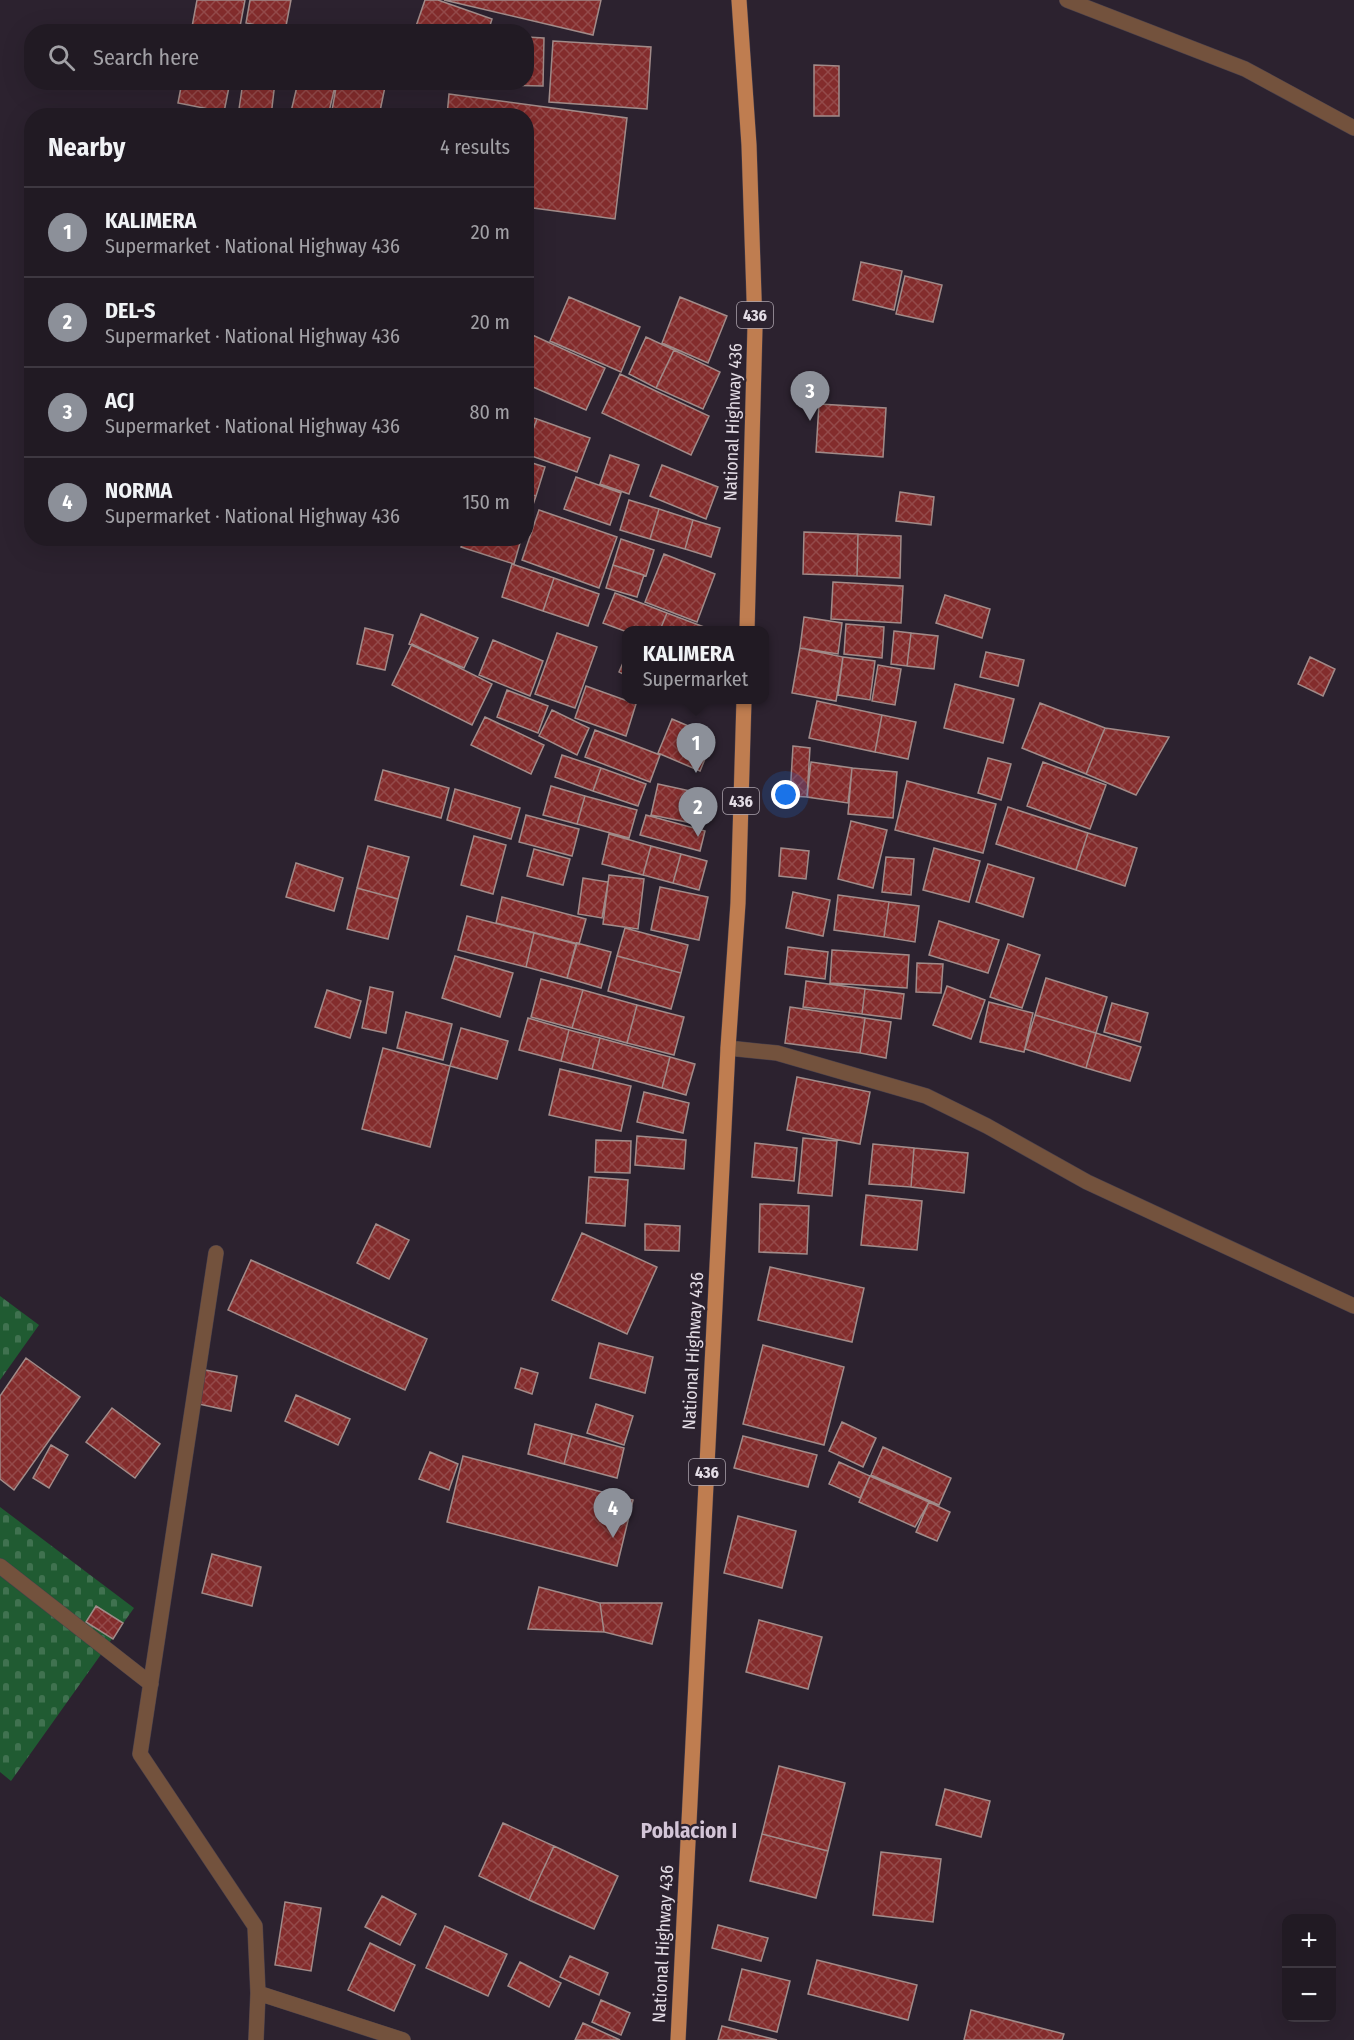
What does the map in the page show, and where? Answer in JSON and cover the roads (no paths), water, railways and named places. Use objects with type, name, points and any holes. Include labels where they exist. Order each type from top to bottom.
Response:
[{"type":"main road","name":"National Highway 436","points":[[739,0],[749,144],[755,327],[747,626]]},
{"type":"main road","name":"National Highway 436","points":[[678,2040],[728,1048],[738,903],[744,704]]},
{"type":"street","points":[[1067,0],[1245,69],[1354,128]]},
{"type":"street","points":[[728,1048],[777,1053],[926,1096],[987,1126],[1087,1182],[1354,1306]]},
{"type":"street","points":[[216,1253],[140,1754],[255,1926],[258,1993],[256,2040]]},
{"type":"street","points":[[0,1566],[151,1684]]},
{"type":"street","points":[[258,1993],[403,2040]]},
{"type":"place","name":"ACJ","points":[[810,421]]},
{"type":"place","name":"KALIMERA","points":[[696,773]]},
{"type":"place","name":"DEL-S","points":[[698,837]]},
{"type":"place","name":"NORMA","points":[[613,1538]]},
{"type":"district","name":"Poblacion I","points":[[689,1831]]}]
